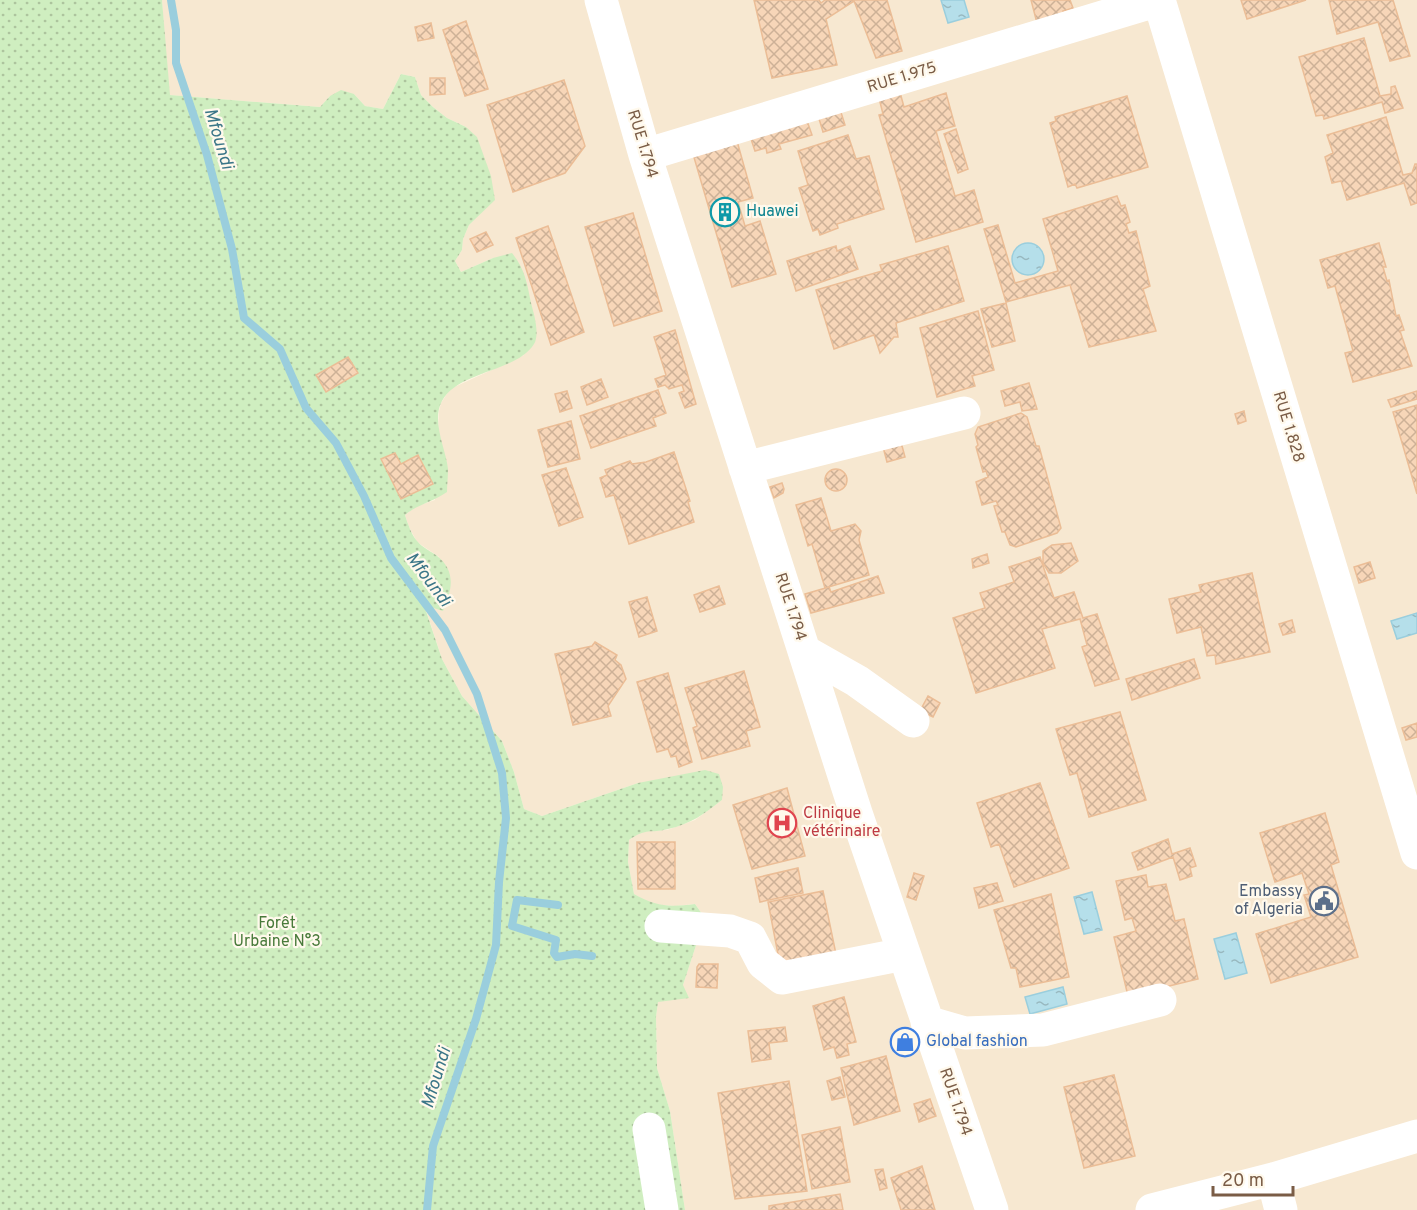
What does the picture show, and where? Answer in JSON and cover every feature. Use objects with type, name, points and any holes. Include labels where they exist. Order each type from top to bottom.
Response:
[{"type":"street","name":"RUE 1.794","points":[[601,0],[645,155],[804,651],[904,954],[992,1210]]},
{"type":"street","name":"RUE 1.975","points":[[645,155],[1159,0]]},
{"type":"street","name":"RUE 1.828","points":[[1159,0],[1417,853]]},
{"type":"street","points":[[745,468],[964,414]]},
{"type":"street","points":[[804,651],[857,681],[913,721]]},
{"type":"street","points":[[661,926],[730,931],[750,938],[764,963],[782,978],[904,954]]},
{"type":"street","points":[[927,1022],[965,1033],[1043,1030],[1160,1000]]},
{"type":"street","points":[[649,1129],[662,1210]]},
{"type":"street","points":[[1152,1210],[1273,1179],[1417,1136]]},
{"type":"street","points":[[1273,1179],[1281,1210]]},
{"type":"shaded area","points":[[162,0],[1417,0],[1417,1210],[685,1210],[670,1111],[657,1068],[656,1017],[658,1002],[683,985],[705,918],[695,904],[675,906],[651,904],[634,894],[628,862],[629,840],[642,831],[667,830],[695,820],[722,800],[638,783],[542,816],[524,809],[514,772],[502,741],[462,696],[442,659],[424,604],[439,557],[417,542],[405,515],[417,506],[435,500],[439,411],[450,389],[524,355],[493,258],[461,272],[455,261],[462,250],[463,239],[469,225],[494,200],[466,127],[447,118],[433,107],[421,95],[415,77],[401,74],[383,109],[365,106],[354,94],[330,96],[320,107],[169,95]]},
{"type":"green space","name":"Forêt Urbaine N°3","points":[[0,0],[162,0],[170,95],[320,107],[330,96],[341,90],[354,94],[365,106],[383,109],[401,74],[415,77],[421,95],[433,107],[447,118],[466,127],[477,137],[491,176],[495,200],[469,225],[463,239],[462,250],[455,261],[461,272],[493,258],[512,253],[527,283],[536,324],[536,340],[526,353],[461,383],[442,401],[438,417],[448,469],[447,492],[405,515],[415,538],[443,561],[450,574],[449,596],[443,611],[424,605],[442,659],[462,696],[502,741],[514,772],[524,809],[542,816],[638,783],[705,770],[719,774],[723,787],[722,800],[709,810],[676,827],[645,832],[629,840],[628,862],[634,894],[663,905],[695,904],[705,918],[683,985],[689,998],[658,1002],[656,1017],[657,1068],[670,1111],[685,1210],[0,1210]]},
{"type":"water","points":[[941,0],[964,0],[969,17],[948,23]]},
{"type":"water","points":[[1028,243],[1040,247],[1044,259],[1040,271],[1028,275],[1016,271],[1012,259],[1016,247]]},
{"type":"water","points":[[1417,613],[1417,633],[1397,639],[1391,621]]},
{"type":"water","points":[[1092,892],[1102,930],[1084,934],[1074,897]]},
{"type":"water","points":[[1236,933],[1247,973],[1225,979],[1214,939]]},
{"type":"water","points":[[1063,987],[1067,1004],[1030,1014],[1025,997]]},
{"type":"building","points":[[754,0],[819,0],[821,3],[825,0],[887,0],[902,51],[876,58],[854,1],[826,19],[837,65],[772,78]]},
{"type":"building","points":[[1031,0],[1070,0],[1073,8],[1063,11],[1064,15],[1037,23]]},
{"type":"building","points":[[1241,0],[1306,0],[1247,19]]},
{"type":"building","points":[[1329,0],[1393,0],[1410,56],[1390,61],[1378,22],[1337,34]]},
{"type":"building","points":[[466,21],[488,89],[465,96],[443,30]]},
{"type":"building","points":[[431,23],[434,38],[418,41],[415,27]]},
{"type":"building","points":[[1364,38],[1380,96],[1391,94],[1391,87],[1395,86],[1403,108],[1385,113],[1382,102],[1324,119],[1323,115],[1316,116],[1299,57]]},
{"type":"building","points":[[430,78],[445,78],[445,94],[430,95]]},
{"type":"building","points":[[564,80],[585,146],[565,173],[513,192],[487,105]]},
{"type":"building","points":[[898,85],[904,107],[946,93],[955,126],[936,131],[955,196],[974,190],[983,222],[916,242],[879,115],[883,114],[879,98]]},
{"type":"building","points":[[1127,96],[1148,167],[1077,188],[1075,184],[1068,187],[1050,123],[1056,121],[1055,117]]},
{"type":"building","points":[[839,106],[845,125],[823,132],[817,112]]},
{"type":"building","points":[[805,115],[812,135],[779,144],[781,149],[767,153],[766,148],[755,151],[749,133]]},
{"type":"building","points":[[1386,117],[1403,175],[1412,173],[1417,164],[1417,203],[1411,205],[1404,183],[1347,200],[1341,181],[1332,183],[1325,157],[1333,153],[1327,135]]},
{"type":"building","points":[[956,129],[968,169],[958,173],[944,134]]},
{"type":"building","points":[[848,135],[856,159],[869,156],[884,209],[837,224],[838,228],[820,235],[818,229],[813,231],[799,188],[808,185],[798,151]]},
{"type":"building","name":"Huawei","points":[[737,141],[753,198],[738,202],[745,226],[760,221],[776,274],[732,287],[693,154]]},
{"type":"building","points":[[1117,196],[1121,206],[1125,205],[1130,222],[1126,224],[1129,233],[1136,231],[1150,286],[1143,289],[1156,331],[1089,347],[1070,285],[1006,302],[984,229],[998,225],[1015,283],[1058,271],[1043,219]]},
{"type":"building","points":[[633,213],[662,311],[614,326],[585,227]]},
{"type":"building","points":[[548,226],[584,332],[551,345],[516,238]]},
{"type":"building","points":[[486,232],[493,245],[477,252],[470,239]]},
{"type":"building","points":[[1379,243],[1396,316],[1399,315],[1404,330],[1400,331],[1412,366],[1353,382],[1345,353],[1353,351],[1335,286],[1328,288],[1320,260]]},
{"type":"building","points":[[836,246],[837,251],[850,246],[858,269],[796,291],[787,261]]},
{"type":"building","points":[[948,246],[964,301],[896,323],[898,337],[894,337],[880,353],[874,335],[834,349],[816,290],[882,271],[880,265]]},
{"type":"building","points":[[1006,303],[1015,341],[992,347],[981,309]]},
{"type":"building","points":[[978,311],[994,370],[972,376],[975,386],[937,397],[920,328]]},
{"type":"building","points":[[675,330],[696,404],[685,408],[679,393],[684,391],[682,385],[669,389],[665,385],[658,387],[655,379],[666,375],[654,337]]},
{"type":"building","points":[[348,357],[358,373],[326,392],[316,375]]},
{"type":"building","points":[[601,379],[608,397],[587,405],[581,387]]},
{"type":"building","points":[[1029,383],[1037,409],[1022,411],[1020,402],[1005,406],[1001,391]]},
{"type":"building","points":[[658,390],[666,413],[653,418],[656,426],[591,448],[580,416]]},
{"type":"building","points":[[567,391],[572,408],[560,412],[555,394]]},
{"type":"building","points":[[1417,391],[1417,399],[1391,407],[1388,400]]},
{"type":"building","points":[[1417,405],[1417,494],[1393,412]]},
{"type":"building","points":[[1244,411],[1246,421],[1238,424],[1235,414]]},
{"type":"building","points":[[1021,413],[1027,417],[1036,446],[1039,446],[1061,528],[1057,533],[1016,547],[1010,545],[1005,532],[1002,532],[994,506],[998,505],[996,501],[982,505],[976,482],[988,477],[986,471],[983,472],[975,434],[978,427]]},
{"type":"building","points":[[571,421],[580,459],[548,467],[538,430]]},
{"type":"building","points":[[901,442],[905,457],[887,462],[883,447]]},
{"type":"building","points":[[674,452],[690,501],[688,502],[694,522],[629,544],[614,495],[606,497],[600,478],[607,475],[605,470],[630,461],[632,464],[646,462]]},
{"type":"building","points":[[395,453],[401,464],[418,455],[433,484],[401,499],[381,459]]},
{"type":"building","points":[[566,468],[583,517],[559,526],[542,475]]},
{"type":"building","points":[[836,469],[844,472],[847,480],[844,488],[836,491],[828,488],[825,480],[828,472]]},
{"type":"building","points":[[782,483],[783,493],[774,498],[770,487]]},
{"type":"building","points":[[821,498],[831,531],[855,524],[861,531],[859,540],[869,575],[825,588],[812,544],[808,546],[796,505]]},
{"type":"building","points":[[1071,543],[1078,561],[1061,573],[1049,573],[1043,563],[1043,551],[1052,545]]},
{"type":"building","points":[[987,554],[989,563],[973,568],[972,559]]},
{"type":"building","points":[[1040,557],[1054,598],[1074,592],[1083,618],[1097,614],[1119,679],[1095,686],[1082,647],[1087,645],[1080,619],[1042,629],[1055,668],[976,693],[953,618],[985,608],[980,593],[1014,582],[1009,567]]},
{"type":"building","points":[[1370,562],[1375,578],[1359,583],[1354,567]]},
{"type":"building","points":[[1252,573],[1270,652],[1216,664],[1215,655],[1207,656],[1201,627],[1177,633],[1169,599],[1201,592],[1199,585]]},
{"type":"building","points":[[878,576],[884,593],[811,613],[805,594],[829,587],[831,592]]},
{"type":"building","points":[[719,586],[725,604],[700,612],[694,595]]},
{"type":"building","points":[[647,597],[657,631],[639,637],[629,602]]},
{"type":"building","points":[[1292,620],[1295,632],[1283,635],[1279,624]]},
{"type":"building","points":[[595,642],[617,655],[615,660],[621,665],[626,679],[608,706],[611,716],[573,725],[555,654],[592,646]]},
{"type":"building","points":[[1194,659],[1200,678],[1132,700],[1126,679]]},
{"type":"building","points":[[744,671],[760,727],[746,731],[750,746],[702,759],[693,728],[697,726],[685,688]]},
{"type":"building","points":[[668,673],[692,762],[679,767],[676,756],[671,757],[668,749],[657,752],[637,682]]},
{"type":"building","points":[[928,696],[940,703],[933,717],[920,711]]},
{"type":"building","points":[[1120,712],[1146,800],[1089,817],[1077,773],[1070,775],[1056,729]]},
{"type":"building","points":[[1417,723],[1417,737],[1406,740],[1402,728]]},
{"type":"building","points":[[1040,783],[1069,868],[1014,887],[999,844],[991,847],[977,803]]},
{"type":"building","points":[[787,788],[805,856],[752,869],[733,805]]},
{"type":"building","name":"Embassy of Algeria","points":[[1325,813],[1339,862],[1331,865],[1358,957],[1271,983],[1256,934],[1311,917],[1304,895],[1309,894],[1302,873],[1275,882],[1260,833]]},
{"type":"building","points":[[1168,839],[1172,854],[1190,848],[1196,866],[1190,868],[1192,876],[1180,880],[1173,857],[1138,870],[1132,853]]},
{"type":"building","points":[[637,842],[675,842],[675,889],[638,889]]},
{"type":"building","points":[[798,868],[803,893],[760,902],[755,878]]},
{"type":"building","points":[[914,873],[924,876],[916,900],[907,897]]},
{"type":"building","points":[[1146,875],[1148,887],[1166,884],[1175,921],[1184,919],[1198,979],[1128,996],[1114,937],[1136,931],[1132,918],[1125,920],[1116,881]]},
{"type":"building","points":[[997,883],[1003,901],[979,908],[974,888]]},
{"type":"building","points":[[823,891],[837,959],[781,970],[768,902]]},
{"type":"building","points":[[1051,894],[1069,977],[1020,987],[1016,968],[1011,968],[994,910]]},
{"type":"building","points":[[699,964],[718,964],[717,988],[696,987]]},
{"type":"building","points":[[844,997],[856,1042],[847,1044],[849,1055],[837,1058],[834,1047],[824,1050],[813,1006]]},
{"type":"building","points":[[785,1027],[787,1041],[769,1043],[771,1059],[752,1062],[748,1031]]},
{"type":"building","points":[[886,1056],[900,1111],[854,1125],[841,1068]]},
{"type":"building","points":[[1114,1075],[1135,1156],[1084,1168],[1064,1087]]},
{"type":"building","points":[[840,1077],[845,1097],[832,1100],[827,1081]]},
{"type":"building","points":[[789,1081],[807,1191],[735,1199],[718,1093]]},
{"type":"building","points":[[930,1099],[936,1116],[919,1122],[914,1104]]},
{"type":"building","points":[[840,1127],[850,1182],[812,1189],[802,1135]]},
{"type":"building","points":[[922,1166],[935,1210],[901,1210],[891,1178]]},
{"type":"building","points":[[883,1169],[887,1188],[880,1190],[875,1170]]},
{"type":"building","points":[[840,1194],[843,1210],[769,1210],[769,1206]]},
{"type":"waterway","name":"Mfoundi","points":[[171,0],[176,30],[176,63],[207,155],[232,249],[244,318],[280,349],[306,408],[336,443],[364,496],[391,558],[445,630],[477,694],[502,773],[506,818],[499,882],[496,945],[476,1019],[433,1146],[427,1210]]},
{"type":"waterway","points":[[558,905],[517,900],[512,926],[556,940],[554,953],[557,957],[575,954],[592,956]]},
{"type":"place","name":"Huawei","points":[[725,212]]},
{"type":"place","name":"Clinique vétérinaire","points":[[782,823]]},
{"type":"place","name":"Embassy of Algeria","points":[[1324,901]]},
{"type":"place","name":"Global fashion","points":[[905,1042]]}]
